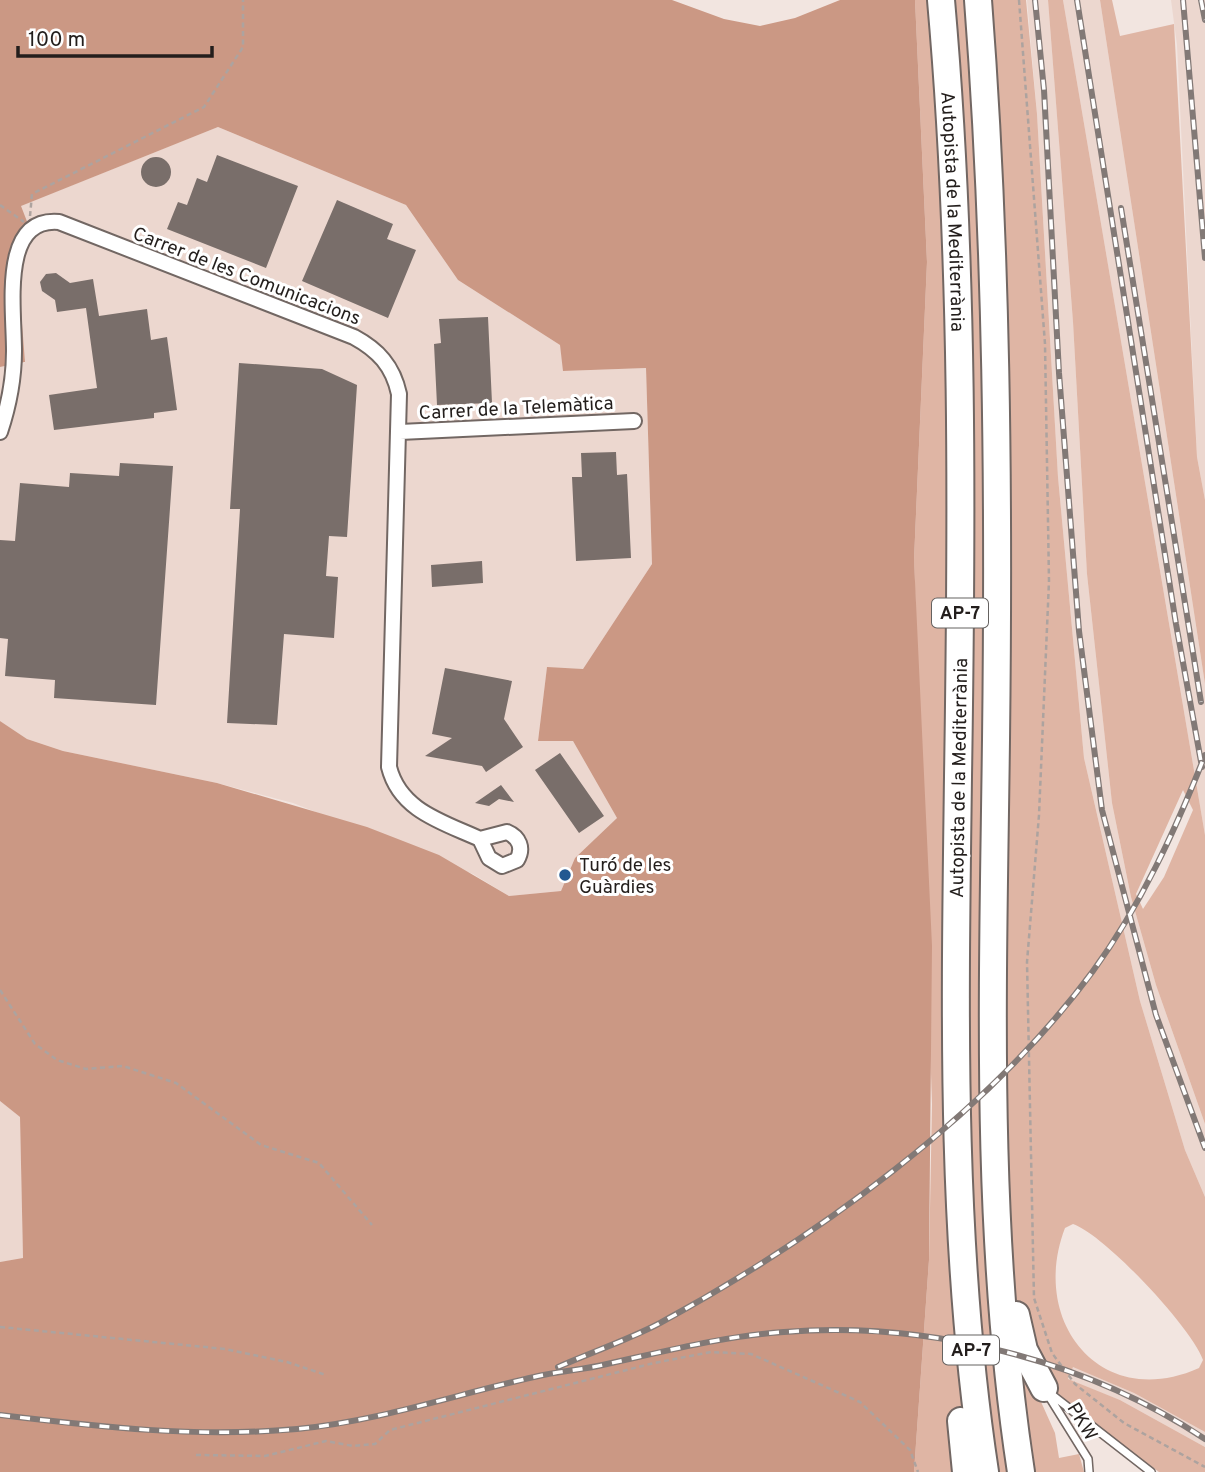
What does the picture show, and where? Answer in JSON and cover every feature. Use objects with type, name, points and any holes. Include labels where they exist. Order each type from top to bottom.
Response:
[{"type":"highway","name":"Autopista de la Mediterrània","points":[[941,0],[954,178],[960,363],[957,897],[961,1227],[985,1472]]},
{"type":"highway","name":"Autopista de la Mediterrània","points":[[978,0],[990,179],[996,349],[998,547],[992,1006],[1004,1336],[1021,1472]]},
{"type":"highway","points":[[961,1227],[957,1355],[965,1472]]},
{"type":"highway","points":[[1000,1269],[1024,1350],[1044,1388]]},
{"type":"street","name":"Carrer de les Comunicacions","points":[[29,226],[59,222],[364,342],[384,358],[396,380],[400,432],[389,767],[393,781],[407,802],[480,839]]},
{"type":"street","points":[[0,432],[10,399],[14,364],[8,255],[14,238],[29,226]]},
{"type":"street","name":"Carrer de la Telemàtica","points":[[400,432],[634,421]]},
{"type":"lane","name":"PKW","points":[[1044,1388],[1088,1459],[1091,1472]]},
{"type":"lane","points":[[1044,1388],[1078,1418],[1148,1470]]},
{"type":"path","points":[[29,226],[32,194],[204,107],[243,47],[243,0]]},
{"type":"path","points":[[1019,0],[1045,344],[1049,580],[1039,815],[1027,962],[1034,1298],[1052,1353],[1075,1384],[1124,1423],[1205,1467]]},
{"type":"path","points":[[0,205],[11,210],[29,226]]},
{"type":"path","points":[[0,990],[35,1044],[57,1060],[86,1069],[123,1066],[176,1083],[261,1145],[319,1163],[372,1225]]},
{"type":"path","points":[[0,1326],[225,1349],[287,1362],[326,1376]]},
{"type":"path","points":[[196,1455],[265,1456],[326,1441],[353,1446],[375,1444],[390,1430],[654,1363],[711,1352],[751,1354],[860,1402],[911,1450],[918,1472]]},
{"type":"shaded area","points":[[0,0],[672,0],[724,19],[760,26],[795,18],[840,0],[915,0],[927,262],[914,560],[932,946],[929,1260],[914,1472],[0,1472],[0,1262],[23,1258],[20,1117],[0,1101],[0,721],[27,739],[63,751],[217,783],[367,827],[439,855],[509,896],[561,891],[575,858],[617,818],[573,741],[538,741],[547,667],[583,669],[652,564],[646,368],[563,371],[560,345],[458,280],[406,205],[218,127],[21,206],[33,237],[27,241],[18,272],[25,362],[0,367]]},
{"type":"shaded area","points":[[915,0],[1026,0],[1037,114],[1058,477],[1084,758],[1140,1001],[1185,1150],[1205,1197],[1205,1432],[1134,1393],[1073,1367],[1068,1379],[1120,1400],[1205,1447],[1205,1472],[1159,1472],[1065,1402],[1042,1379],[1033,1384],[1055,1433],[1059,1458],[1079,1454],[1084,1472],[914,1472],[929,1260],[932,1104],[914,560],[927,262]],"holes":[[[1073,1224],[1125,1263],[1183,1327],[1203,1360],[1199,1368],[1164,1378],[1132,1378],[1104,1368],[1082,1350],[1066,1325],[1057,1296],[1056,1263],[1065,1228]]]},
{"type":"shaded area","points":[[1027,0],[1048,0],[1073,322],[1087,574],[1112,803],[1131,897],[1156,985],[1205,1124],[1205,1197],[1185,1150],[1140,1001],[1084,758],[1058,477],[1037,114]]},
{"type":"shaded area","points":[[1048,0],[1063,0],[1205,835],[1205,1124],[1156,985],[1131,897],[1112,803],[1087,574],[1073,322]],"holes":[[[1183,790],[1193,810],[1164,877],[1143,909],[1136,894]]]},
{"type":"shaded area","points":[[1063,0],[1100,0],[1205,684],[1205,835]]},
{"type":"shaded area","points":[[1100,0],[1112,0],[1120,36],[1174,24],[1197,457],[1205,500],[1205,684]]},
{"type":"shaded area","points":[[1171,0],[1205,0],[1205,500],[1197,457],[1177,45]]},
{"type":"shaded area","points":[[218,127],[406,205],[458,280],[560,345],[564,371],[646,368],[652,564],[583,669],[547,668],[538,740],[573,741],[617,818],[575,858],[561,891],[509,896],[473,874],[293,803],[217,783],[63,751],[27,739],[0,721],[0,367],[25,363],[18,272],[20,206]]},
{"type":"shaded area","points":[[0,1101],[20,1117],[23,1259],[0,1262]]},
{"type":"shaded area","points":[[1072,1366],[1134,1393],[1205,1432],[1205,1447],[1120,1400],[1068,1380]]},
{"type":"building","points":[[217,155],[298,186],[266,268],[167,229],[178,202],[187,205],[197,178],[207,182]]},
{"type":"building","points":[[156,157],[162,158],[170,166],[170,178],[162,186],[156,187],[150,186],[142,178],[141,172],[142,166],[150,158]]},
{"type":"building","points":[[337,200],[393,224],[387,239],[416,250],[388,318],[302,281]]},
{"type":"building","points":[[56,273],[70,283],[93,279],[99,316],[147,309],[151,340],[167,337],[177,410],[154,413],[154,418],[54,430],[49,395],[97,388],[86,308],[57,312],[55,300],[42,291],[40,282],[46,274]]},
{"type":"building","points":[[488,317],[492,403],[437,405],[434,344],[441,343],[439,319]]},
{"type":"building","points":[[239,363],[322,369],[357,385],[347,537],[329,536],[326,576],[338,577],[334,638],[284,634],[277,725],[227,723],[240,509],[230,509]]},
{"type":"building","points":[[616,452],[617,475],[627,474],[631,558],[576,561],[572,477],[582,477],[581,453]]},
{"type":"building","points":[[120,463],[173,466],[156,705],[54,698],[55,680],[5,676],[8,639],[0,638],[0,540],[15,541],[20,483],[69,487],[70,473],[119,476]]},
{"type":"building","points":[[482,561],[483,583],[432,587],[431,565]]},
{"type":"building","points":[[445,668],[512,681],[504,719],[523,747],[486,772],[482,766],[425,756],[452,738],[432,734]]},
{"type":"building","points":[[560,753],[604,816],[579,833],[535,770]]},
{"type":"building","points":[[501,785],[514,802],[499,799],[489,806],[475,803]]},
{"type":"railway","points":[[1035,0],[1044,90],[1059,373],[1079,631],[1102,810],[1156,1015],[1205,1148]]},
{"type":"railway","points":[[1077,0],[1176,624],[1202,767]]},
{"type":"railway","points":[[1183,0],[1205,258]]},
{"type":"railway","points":[[1201,0],[1205,20]]},
{"type":"railway","points":[[1121,208],[1201,702]]},
{"type":"railway","points":[[558,1367],[660,1323],[779,1252],[895,1169],[1003,1075],[1050,1024],[1093,971],[1127,920],[1156,867],[1205,755]]},
{"type":"railway","points":[[0,1415],[185,1432],[297,1429],[357,1420],[543,1375],[717,1340],[784,1332],[839,1330],[894,1333],[1004,1351],[1109,1387],[1158,1411],[1205,1439]]},
{"type":"place","name":"Turó de les Guàrdies","points":[[565,875]]}]
